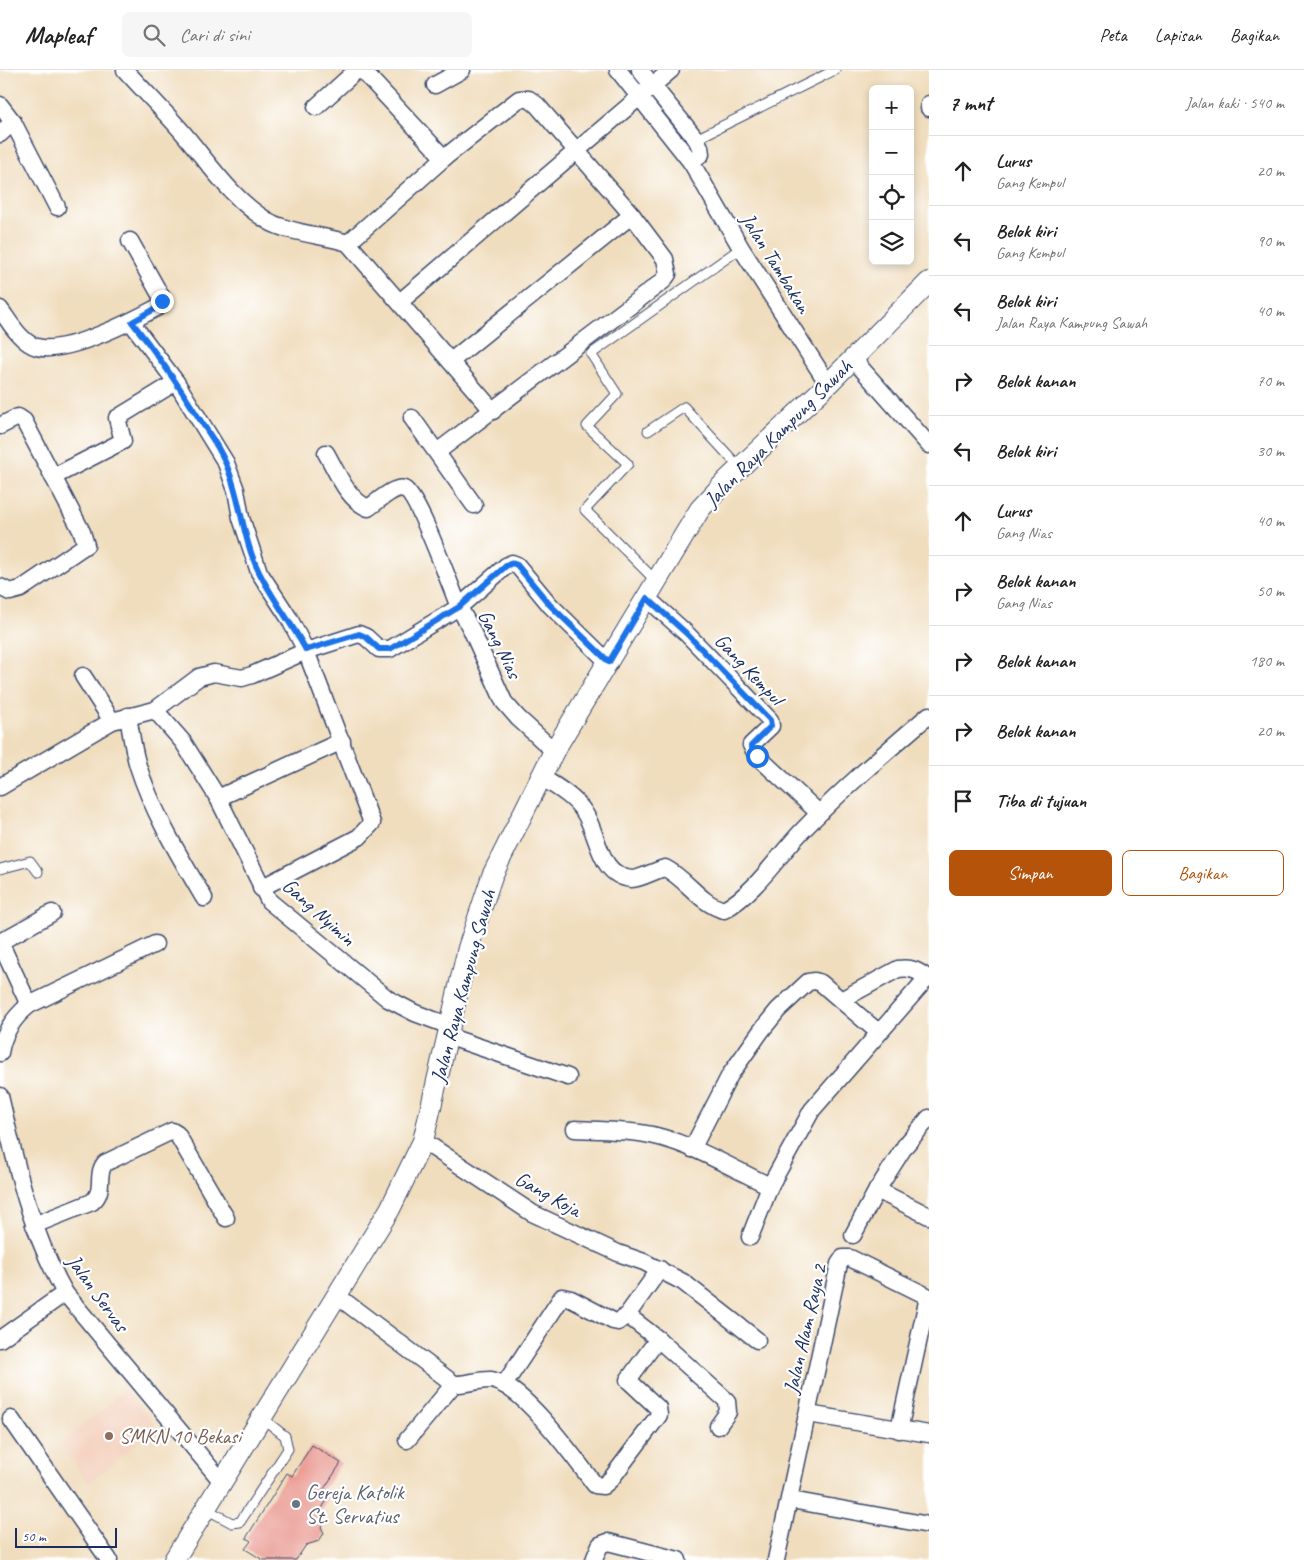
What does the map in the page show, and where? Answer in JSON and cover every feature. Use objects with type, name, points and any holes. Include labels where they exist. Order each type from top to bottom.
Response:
[{"type":"street","points":[[125,70],[220,178],[257,213],[270,222],[288,229],[329,237],[348,243],[401,302],[493,411]]},
{"type":"street","points":[[316,107],[357,70]]},
{"type":"street","points":[[362,70],[444,158]]},
{"type":"street","points":[[435,85],[462,70]]},
{"type":"street","name":"Jalan Tambakan","points":[[618,70],[691,162],[741,248],[828,384]]},
{"type":"street","points":[[640,70],[696,139],[701,154],[691,162]]},
{"type":"street","points":[[401,302],[671,70]]},
{"type":"street","points":[[348,243],[444,158],[519,99],[529,100],[537,105],[632,215],[665,259],[668,274],[663,280],[437,452]]},
{"type":"street","points":[[0,105],[13,122],[57,207]]},
{"type":"street","points":[[0,134],[13,122]]},
{"type":"street","points":[[451,362],[632,215]]},
{"type":"street","points":[[0,309],[22,338],[36,347],[65,346],[132,322],[160,306],[162,298],[130,241]]},
{"type":"street","name":"Jalan Raya Kampung Sawah","points":[[174,1560],[390,1209],[423,1141],[468,948],[492,876],[554,750],[700,510],[740,468],[927,287]]},
{"type":"street","points":[[132,322],[176,382],[226,464],[236,490],[241,518],[259,572],[289,618],[306,650],[372,823],[359,837],[261,888]]},
{"type":"street","points":[[853,358],[929,445]]},
{"type":"street","points":[[53,477],[123,441],[117,418],[176,382]]},
{"type":"street","points":[[0,426],[18,418],[24,421],[82,532],[86,545],[21,588],[10,592],[0,587]]},
{"type":"street","points":[[412,418],[474,505]]},
{"type":"street","points":[[326,453],[346,488],[359,504],[368,508],[396,489],[403,489],[410,494],[419,510],[459,607],[506,566],[512,563],[517,565],[550,605],[609,662]]},
{"type":"street","name":"Gang Kempul","points":[[651,590],[686,633],[770,720],[771,726],[751,746],[757,756],[819,813]]},
{"type":"street","name":"Gang Nias","points":[[156,710],[199,677],[214,673],[242,678],[306,650],[359,634],[366,637],[379,649],[390,649],[459,607],[504,702],[518,718],[554,750]]},
{"type":"street","points":[[83,676],[120,719],[162,825],[204,898]]},
{"type":"street","points":[[0,787],[120,719],[156,710]]},
{"type":"street","name":"Gang Nyimin","points":[[156,710],[183,742],[218,798],[269,901],[388,999],[449,1031],[568,1077]]},
{"type":"street","points":[[540,776],[568,795],[583,810],[593,827],[602,857],[616,874],[634,879],[665,868],[673,872],[715,908],[724,910],[733,905],[771,867],[819,813],[852,780],[929,716]]},
{"type":"street","points":[[218,798],[342,741]]},
{"type":"street","points":[[28,1005],[0,942],[52,913]]},
{"type":"street","points":[[0,1053],[2,1042],[9,1026],[28,1005],[155,944]]},
{"type":"street","points":[[750,1237],[770,1186],[812,1110],[878,1032],[928,979],[917,970],[908,968],[898,969],[841,1000]]},
{"type":"street","points":[[692,1149],[730,1075],[761,1031],[795,992],[808,982],[816,981],[878,1032]]},
{"type":"street","name":"Jalan Servas","points":[[0,1096],[19,1180],[50,1266],[66,1293],[223,1483]]},
{"type":"street","points":[[853,1235],[877,1190],[906,1146],[929,1118]]},
{"type":"street","points":[[575,1129],[640,1133],[692,1149],[770,1186]]},
{"type":"street","points":[[34,1226],[98,1198],[101,1190],[101,1168],[105,1163],[172,1132],[177,1134],[226,1218]]},
{"type":"street","name":"Gang Koja","points":[[423,1141],[532,1213],[660,1269],[683,1282],[757,1340]]},
{"type":"street","points":[[877,1190],[929,1216]]},
{"type":"street","name":"Jalan Alam Raya 2","points":[[776,1560],[791,1500],[836,1270],[843,1258],[850,1258],[929,1297],[899,1430]]},
{"type":"street","points":[[504,1385],[562,1297],[571,1298],[618,1322],[627,1315],[660,1269]]},
{"type":"street","points":[[0,1339],[66,1293]]},
{"type":"street","points":[[336,1295],[454,1384],[490,1380],[504,1385],[529,1405],[594,1485],[603,1486],[611,1479],[659,1415],[658,1408],[628,1380],[658,1339]]},
{"type":"street","points":[[627,1315],[658,1339],[727,1401],[728,1412],[718,1426]]},
{"type":"street","points":[[407,1440],[454,1384]]},
{"type":"street","name":"Jalan Alam Raya 2","points":[[808,1414],[929,1434]]},
{"type":"street","points":[[11,1419],[109,1560]]},
{"type":"street","points":[[791,1500],[929,1525]]},
{"type":"street","points":[[594,1560],[600,1545],[608,1542],[678,1560]]},
{"type":"lane","points":[[696,139],[835,70]]},
{"type":"lane","points":[[651,590],[585,510],[628,464],[587,426],[617,394],[591,354],[741,248]]},
{"type":"lane","points":[[648,431],[684,407],[740,468]]},
{"type":"lane","points":[[0,869],[30,861],[38,872]]},
{"type":"lane","points":[[206,1509],[232,1524],[240,1522],[288,1449],[285,1436],[262,1418]]},
{"type":"shaded area","name":"SMKN 10 Bekasi","points":[[126,1389],[157,1427],[89,1483],[60,1445]]},
{"type":"building","name":"Gereja Katolik St. Servatius","points":[[312,1445],[341,1463],[322,1492],[329,1496],[320,1512],[325,1517],[321,1527],[324,1533],[319,1541],[306,1545],[296,1560],[263,1560],[245,1549],[251,1541],[246,1538],[287,1473],[292,1476]]},
{"type":"place","name":"SMKN 10 Bekasi","points":[[109,1436]]},
{"type":"place","name":"Gereja Katolik St. Servatius","points":[[296,1504]]},
{"type":"route","points":[[162,301],[160,306],[132,322],[176,382],[216,444],[236,490],[241,518],[259,572],[289,618],[306,650],[359,634],[366,637],[379,649],[390,649],[459,607],[506,566],[512,563],[517,565],[550,605],[609,662],[647,598],[667,614],[770,720],[771,726],[751,746],[757,756]]}]
